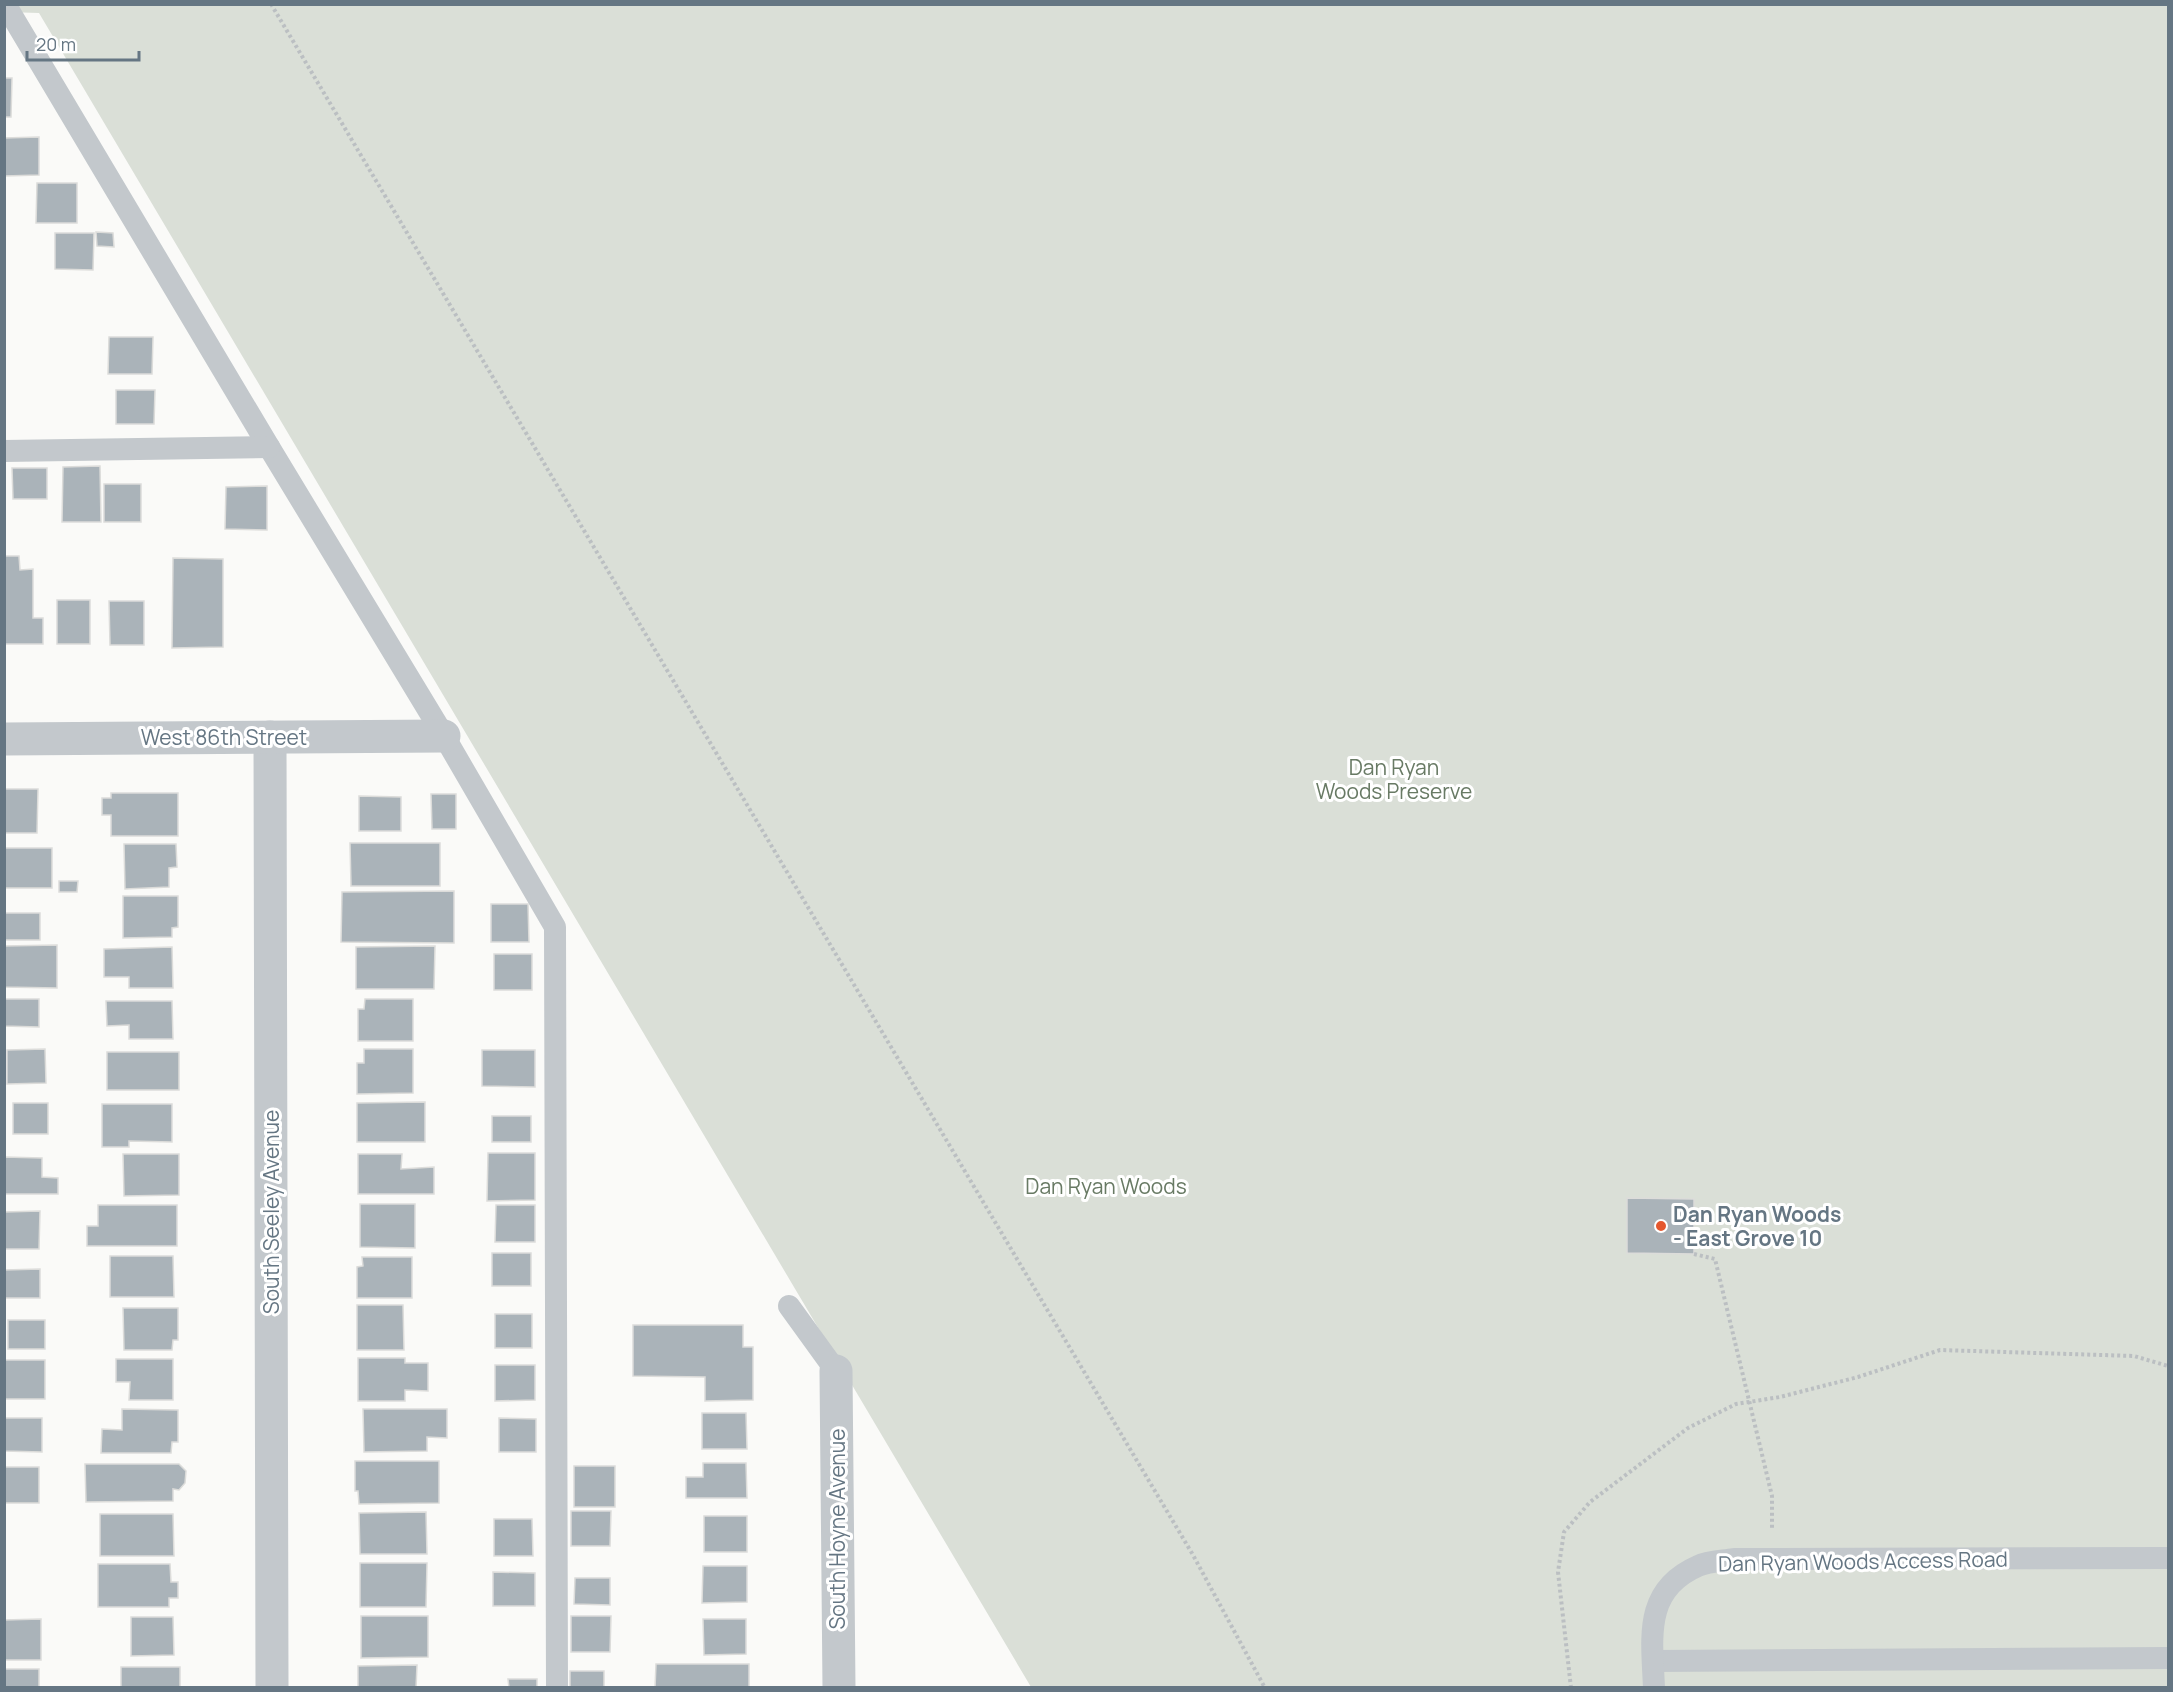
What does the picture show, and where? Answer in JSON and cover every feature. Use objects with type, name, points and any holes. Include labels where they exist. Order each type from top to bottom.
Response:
[{"type":"street","name":"West 86th Street","points":[[4,739],[444,735]]},
{"type":"street","name":"South Seeley Avenue","points":[[270,737],[272,1688]]},
{"type":"street","name":"South Hoyne Avenue","points":[[836,1371],[838,1688]]},
{"type":"lane","points":[[5,4],[268,447],[444,735],[555,927],[557,1688]]},
{"type":"lane","points":[[4,451],[268,447]]},
{"type":"lane","points":[[789,1306],[836,1371]]},
{"type":"lane","name":"Dan Ryan Woods Access Road","points":[[1654,1688],[1652,1633],[1659,1600],[1676,1579],[1699,1565],[1734,1559],[2169,1558]]},
{"type":"lane","points":[[1653,1661],[2169,1658]]},
{"type":"path","points":[[272,4],[1193,1555],[1265,1688]]},
{"type":"path","points":[[1694,1254],[1715,1259],[1772,1496],[1771,1559]]},
{"type":"path","points":[[1571,1688],[1558,1572],[1564,1532],[1590,1502],[1688,1428],[1736,1404],[1780,1397],[1858,1377],[1941,1350],[2134,1356],[2169,1366]]},
{"type":"green space","name":"Dan Ryan Woods Preserve","points":[[5,4],[2168,5],[2168,1687],[1031,1687],[39,13],[5,12]]},
{"type":"building","points":[[4,78],[12,78],[11,117],[4,117]]},
{"type":"building","points":[[39,137],[39,175],[4,176],[4,138]]},
{"type":"building","points":[[37,183],[77,183],[77,223],[36,223]]},
{"type":"building","points":[[96,232],[113,233],[114,247],[97,246]]},
{"type":"building","points":[[55,233],[94,233],[93,270],[55,269]]},
{"type":"building","points":[[109,337],[153,337],[152,374],[108,374]]},
{"type":"building","points":[[116,390],[155,390],[154,424],[116,424]]},
{"type":"building","points":[[100,466],[101,522],[62,522],[63,467]]},
{"type":"building","points":[[12,468],[47,468],[47,499],[13,499]]},
{"type":"building","points":[[104,484],[141,484],[141,522],[104,522]]},
{"type":"building","points":[[267,486],[267,530],[225,529],[226,487]]},
{"type":"building","points":[[4,556],[19,556],[20,570],[33,569],[33,618],[43,618],[43,644],[4,644]]},
{"type":"building","points":[[173,558],[223,559],[223,647],[172,648]]},
{"type":"building","points":[[57,600],[90,600],[90,644],[57,644]]},
{"type":"building","points":[[109,601],[144,601],[144,645],[110,645]]},
{"type":"building","points":[[4,789],[38,789],[37,833],[4,833]]},
{"type":"building","points":[[111,793],[178,793],[178,836],[111,836],[111,815],[102,815],[102,798],[111,798]]},
{"type":"building","points":[[431,794],[456,794],[456,829],[432,829]]},
{"type":"building","points":[[359,796],[401,797],[401,831],[359,831]]},
{"type":"building","points":[[350,843],[440,843],[440,886],[351,886]]},
{"type":"building","points":[[124,844],[176,844],[177,867],[169,868],[169,887],[125,889]]},
{"type":"building","points":[[4,848],[52,848],[52,888],[4,888]]},
{"type":"building","points":[[59,881],[78,881],[77,892],[59,892]]},
{"type":"building","points":[[454,891],[454,943],[341,942],[342,892]]},
{"type":"building","points":[[123,896],[178,896],[178,927],[172,928],[172,937],[123,938]]},
{"type":"building","points":[[491,904],[528,904],[529,942],[491,942]]},
{"type":"building","points":[[4,913],[40,913],[40,940],[4,940]]},
{"type":"building","points":[[57,945],[57,988],[4,987],[4,946]]},
{"type":"building","points":[[435,946],[434,989],[356,989],[356,947]]},
{"type":"building","points":[[172,947],[173,988],[129,988],[129,977],[104,977],[104,949]]},
{"type":"building","points":[[494,954],[532,954],[532,990],[494,990]]},
{"type":"building","points":[[4,999],[39,999],[39,1027],[4,1026]]},
{"type":"building","points":[[365,999],[413,999],[413,1041],[358,1041],[358,1009],[364,1009]]},
{"type":"building","points":[[106,1001],[172,1001],[173,1039],[129,1039],[129,1025],[107,1026]]},
{"type":"building","points":[[45,1049],[46,1083],[7,1084],[7,1050]]},
{"type":"building","points":[[364,1049],[413,1049],[413,1093],[357,1094],[357,1063],[364,1063]]},
{"type":"building","points":[[482,1050],[535,1050],[535,1087],[482,1086]]},
{"type":"building","points":[[107,1052],[179,1052],[179,1090],[107,1090]]},
{"type":"building","points":[[425,1102],[425,1142],[357,1142],[357,1103]]},
{"type":"building","points":[[13,1103],[48,1103],[48,1134],[13,1134]]},
{"type":"building","points":[[102,1104],[172,1104],[172,1142],[129,1141],[129,1147],[102,1147]]},
{"type":"building","points":[[492,1116],[531,1116],[531,1142],[492,1142]]},
{"type":"building","points":[[488,1153],[535,1153],[535,1200],[487,1201]]},
{"type":"building","points":[[123,1154],[179,1154],[179,1195],[124,1196]]},
{"type":"building","points":[[358,1154],[402,1154],[401,1169],[434,1167],[434,1194],[358,1194]]},
{"type":"building","points":[[4,1157],[42,1158],[42,1177],[58,1178],[58,1194],[4,1194]]},
{"type":"building","name":"Dan Ryan Woods - East Grove 10","points":[[1627,1198],[1694,1199],[1694,1254],[1627,1253]]},
{"type":"building","points":[[360,1204],[415,1204],[415,1248],[360,1247]]},
{"type":"building","points":[[98,1205],[177,1205],[177,1246],[87,1246],[87,1226],[98,1226]]},
{"type":"building","points":[[496,1205],[535,1205],[535,1242],[495,1242]]},
{"type":"building","points":[[40,1211],[39,1249],[4,1249],[4,1212]]},
{"type":"building","points":[[492,1253],[531,1253],[531,1286],[492,1286]]},
{"type":"building","points":[[110,1256],[173,1256],[174,1297],[110,1297]]},
{"type":"building","points":[[362,1257],[412,1257],[412,1298],[357,1298],[357,1267],[363,1266]]},
{"type":"building","points":[[40,1269],[40,1298],[4,1298],[4,1270]]},
{"type":"building","points":[[357,1305],[403,1305],[404,1350],[357,1350]]},
{"type":"building","points":[[123,1308],[178,1308],[178,1340],[173,1340],[172,1350],[124,1350]]},
{"type":"building","points":[[495,1314],[532,1314],[532,1348],[495,1348]]},
{"type":"building","points":[[8,1320],[45,1320],[45,1349],[8,1349]]},
{"type":"building","points":[[633,1325],[743,1325],[743,1347],[753,1347],[753,1400],[705,1401],[705,1377],[633,1376]]},
{"type":"building","points":[[358,1358],[405,1358],[405,1363],[428,1363],[428,1391],[405,1390],[405,1401],[358,1401]]},
{"type":"building","points":[[116,1359],[173,1359],[173,1400],[129,1400],[130,1382],[116,1382]]},
{"type":"building","points":[[5,1360],[45,1360],[45,1399],[5,1399]]},
{"type":"building","points":[[495,1365],[535,1365],[535,1400],[495,1401]]},
{"type":"building","points":[[122,1409],[178,1410],[178,1442],[172,1442],[171,1453],[101,1453],[102,1429],[122,1430]]},
{"type":"building","points":[[363,1409],[447,1409],[447,1438],[427,1437],[427,1451],[364,1452]]},
{"type":"building","points":[[702,1413],[746,1413],[747,1449],[702,1449]]},
{"type":"building","points":[[4,1418],[42,1418],[42,1452],[4,1451]]},
{"type":"building","points":[[499,1418],[536,1419],[536,1452],[499,1452]]},
{"type":"building","points":[[355,1461],[439,1461],[439,1503],[359,1504],[358,1491],[355,1491]]},
{"type":"building","points":[[703,1463],[746,1463],[747,1498],[686,1498],[686,1477],[703,1477]]},
{"type":"building","points":[[85,1464],[179,1464],[186,1471],[185,1483],[179,1490],[173,1489],[173,1501],[86,1502]]},
{"type":"building","points":[[574,1466],[615,1466],[615,1507],[574,1507]]},
{"type":"building","points":[[4,1467],[39,1467],[39,1503],[4,1503]]},
{"type":"building","points":[[571,1511],[611,1511],[610,1546],[571,1546]]},
{"type":"building","points":[[426,1512],[427,1554],[360,1554],[359,1513]]},
{"type":"building","points":[[100,1514],[173,1514],[174,1556],[100,1556]]},
{"type":"building","points":[[704,1516],[747,1516],[747,1552],[704,1552]]},
{"type":"building","points":[[494,1519],[532,1519],[533,1556],[494,1556]]},
{"type":"building","points":[[360,1563],[427,1563],[426,1607],[360,1607]]},
{"type":"building","points":[[98,1564],[170,1564],[171,1582],[178,1582],[178,1598],[169,1598],[169,1607],[98,1607]]},
{"type":"building","points":[[703,1566],[747,1566],[747,1602],[702,1603]]},
{"type":"building","points":[[493,1572],[535,1573],[535,1606],[493,1606]]},
{"type":"building","points":[[575,1578],[610,1578],[610,1605],[574,1604]]},
{"type":"building","points":[[361,1616],[428,1616],[428,1657],[361,1658]]},
{"type":"building","points":[[571,1616],[611,1616],[610,1652],[571,1652]]},
{"type":"building","points":[[131,1617],[173,1617],[174,1655],[131,1656]]},
{"type":"building","points":[[41,1619],[41,1660],[4,1660],[4,1620]]},
{"type":"building","points":[[703,1619],[746,1619],[746,1654],[704,1655]]},
{"type":"building","points":[[656,1664],[749,1664],[749,1688],[655,1688]]},
{"type":"building","points":[[417,1665],[416,1688],[358,1688],[358,1666]]},
{"type":"building","points":[[121,1667],[180,1667],[180,1688],[121,1688]]},
{"type":"building","points":[[4,1669],[39,1669],[39,1688],[4,1688]]},
{"type":"building","points":[[570,1671],[604,1671],[604,1688],[570,1688]]},
{"type":"building","points":[[508,1679],[537,1679],[537,1688],[509,1688]]},
{"type":"place","name":"Dan Ryan Woods - East Grove 10","points":[[1661,1226]]},
{"type":"park label","name":"Dan Ryan Woods","points":[[1106,1186]]}]
